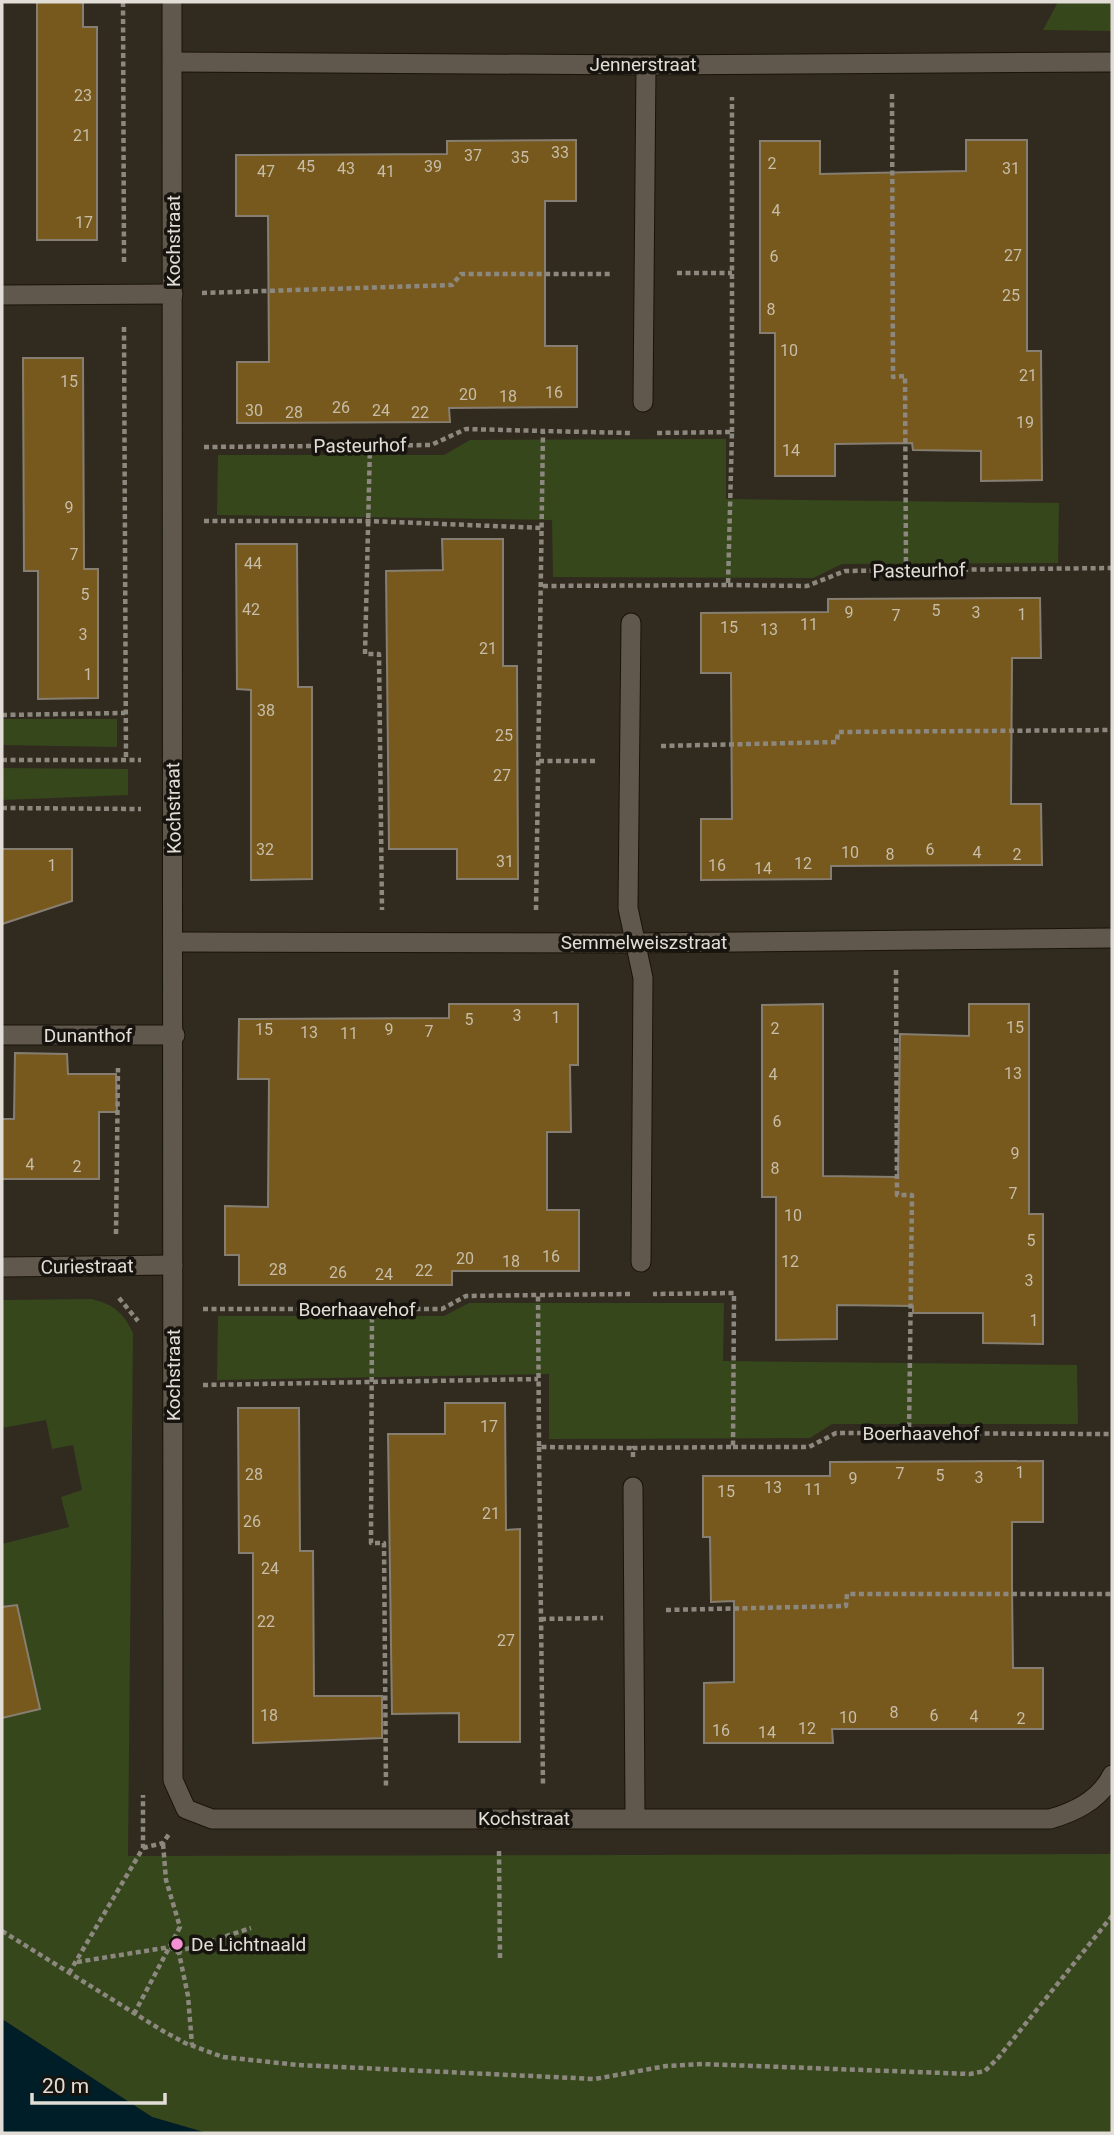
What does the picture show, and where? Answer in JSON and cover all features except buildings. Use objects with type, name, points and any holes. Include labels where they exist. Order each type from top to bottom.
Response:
[{"type":"street","name":"Kochstraat","points":[[172,2],[172,760],[175,942],[173,1780],[186,1809],[212,1819],[1050,1819],[1075,1811],[1111,1780]]},
{"type":"street","name":"Jennerstraat","points":[[173,62],[646,65],[1112,62]]},
{"type":"street","points":[[643,402],[646,65]]},
{"type":"street","points":[[2,295],[173,294]]},
{"type":"street","points":[[631,623],[628,908],[643,978],[641,1262]]},
{"type":"street","name":"Semmelweiszstraat","points":[[175,942],[634,943],[1112,938]]},
{"type":"street","name":"Dunanthof","points":[[2,1035],[174,1035]]},
{"type":"street","name":"Curiestraat","points":[[2,1267],[173,1265]]},
{"type":"street","points":[[633,1487],[635,1817]]},
{"type":"path","points":[[123,2],[126,760]]},
{"type":"path","points":[[892,63],[893,377],[905,376],[906,570]]},
{"type":"path","points":[[728,585],[732,432],[732,64]]},
{"type":"path","points":[[173,294],[452,285],[461,274],[732,273]]},
{"type":"path","name":"Pasteurhof","points":[[174,447],[431,445],[466,429],[732,432]]},
{"type":"path","points":[[535,942],[543,431]]},
{"type":"path","points":[[370,445],[365,654],[379,654],[383,942]]},
{"type":"path","points":[[172,522],[369,521],[543,528]]},
{"type":"path","name":"Pasteurhof","points":[[542,586],[807,586],[845,572],[1112,568]]},
{"type":"path","points":[[2,715],[125,713]]},
{"type":"path","points":[[539,761],[629,760],[648,747],[837,742],[838,732],[1112,730]]},
{"type":"path","points":[[2,760],[172,760]]},
{"type":"path","points":[[2,808],[173,809]]},
{"type":"path","points":[[895,940],[897,1195],[912,1195],[908,1433]]},
{"type":"path","points":[[118,1035],[116,1266],[119,1297],[138,1318],[138,1332]]},
{"type":"path","name":"Boerhaavehof","points":[[173,1309],[442,1309],[466,1296],[734,1293],[733,1447]]},
{"type":"path","points":[[538,1295],[544,1818]]},
{"type":"path","points":[[372,1309],[371,1543],[384,1543],[386,1818]]},
{"type":"path","points":[[173,1386],[538,1379]]},
{"type":"path","name":"Boerhaavehof","points":[[539,1447],[809,1447],[836,1433],[1112,1434]]},
{"type":"path","points":[[633,1448],[633,1487]]},
{"type":"path","points":[[541,1619],[846,1606],[847,1594],[1112,1594]]},
{"type":"path","points":[[69,1973],[143,1848],[143,1792]]},
{"type":"path","points":[[499,1818],[500,1959]]},
{"type":"path","points":[[134,2014],[180,1927],[166,1880],[163,1843]]},
{"type":"path","points":[[2,1931],[134,2014],[192,2046],[223,2057],[262,2062],[595,2079],[666,2066],[702,2064],[970,2074],[985,2071],[998,2058],[1112,1916]]},
{"type":"path","points":[[179,1953],[197,1943],[251,1928]]},
{"type":"path","points":[[76,1962],[170,1947],[179,1953],[188,1996],[192,2046]]},
{"type":"green space","points":[[1058,2],[1112,2],[1112,31],[1043,30]]},
{"type":"green space","points":[[726,439],[726,499],[1059,503],[1058,563],[842,564],[813,578],[553,577],[552,520],[217,515],[218,455],[444,455],[470,440]]},
{"type":"green space","points":[[2,719],[117,719],[117,747],[2,745]]},
{"type":"green space","points":[[2,768],[128,769],[128,795],[2,800]]},
{"type":"green space","points":[[92,1299],[117,1310],[133,1333],[128,1856],[1112,1854],[1112,2133],[207,2133],[152,2117],[2,2019],[2,1718],[40,1709],[20,1620],[2,1624],[2,1544],[69,1527],[61,1497],[82,1490],[73,1445],[52,1449],[46,1420],[2,1428],[2,1300]]},
{"type":"green space","points":[[469,1303],[724,1303],[723,1361],[1077,1365],[1078,1424],[832,1424],[810,1438],[549,1439],[549,1374],[217,1380],[218,1316],[444,1316]]},
{"type":"water","points":[[2,2019],[152,2117],[207,2133],[2,2133]]},
{"type":"place","name":"De Lichtnaald","points":[[177,1944]]}]
